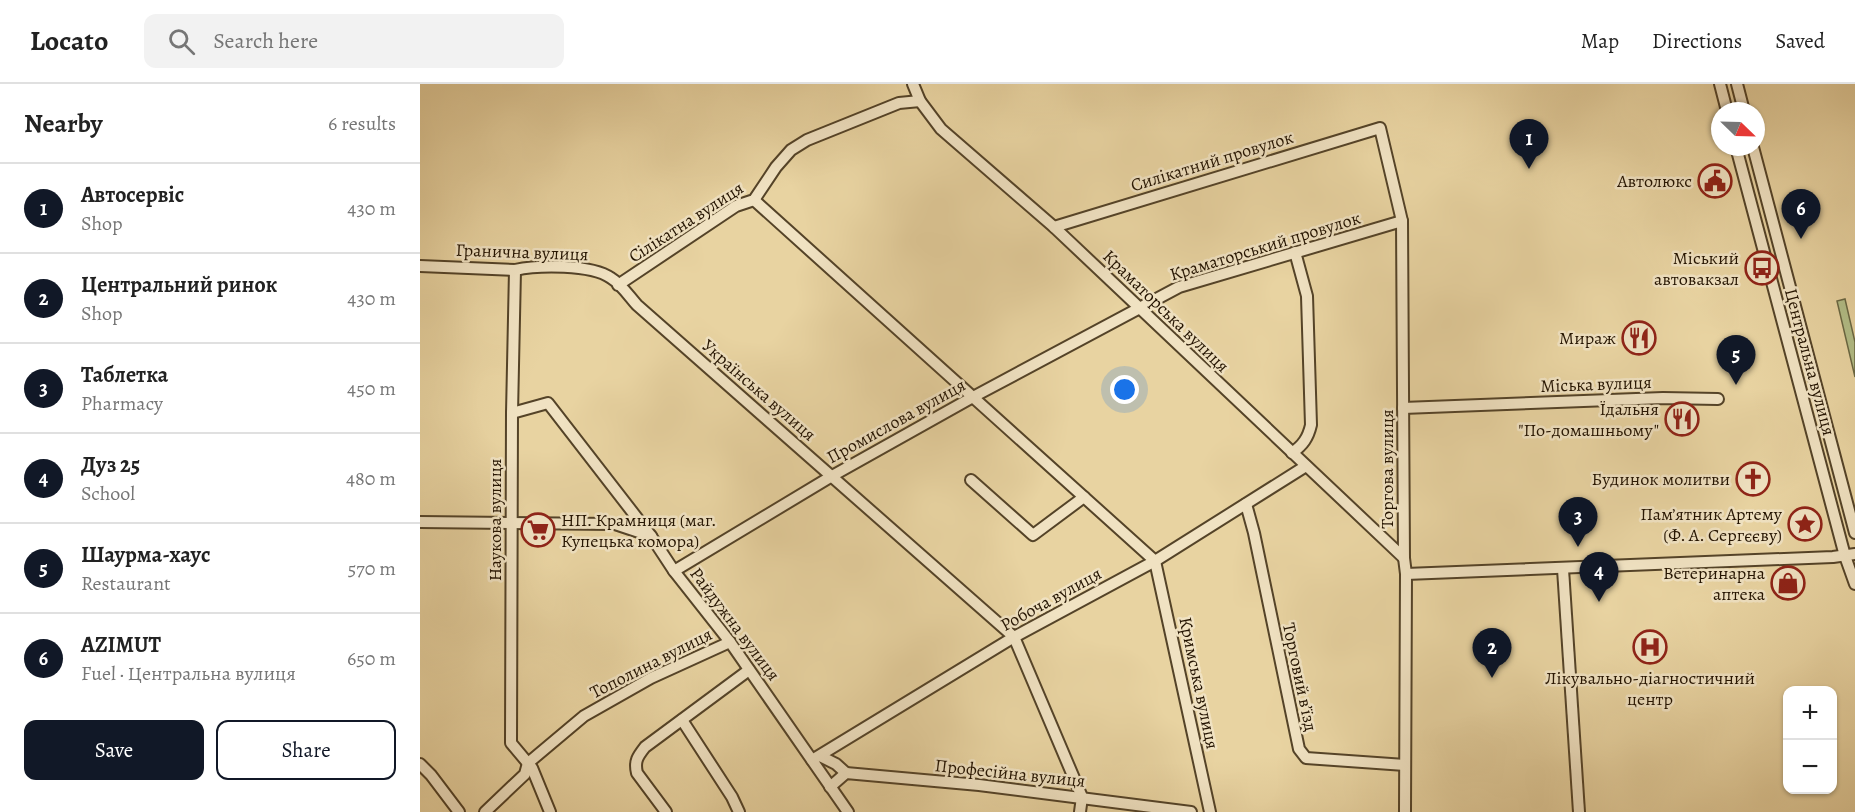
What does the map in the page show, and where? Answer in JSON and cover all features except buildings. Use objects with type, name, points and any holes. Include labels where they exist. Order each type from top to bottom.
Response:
[{"type":"street","name":"Краматорська вулиця","points":[[913,84],[920,101],[940,129],[1054,227],[1404,558]]},
{"type":"street","points":[[1720,84],[1725,102]]},
{"type":"street","points":[[1737,84],[1742,102]]},
{"type":"street","name":"Сілікатна вулиця","points":[[618,285],[736,206],[754,200],[776,167],[791,150],[807,140],[899,103],[920,101]]},
{"type":"street","name":"Силікатний провулок","points":[[1054,227],[1380,128]]},
{"type":"street","name":"Торгова вулиця","points":[[1380,128],[1402,221],[1404,558],[1406,574],[1405,812]]},
{"type":"street","name":"Центральна вулиця","points":[[1738,156],[1850,556],[1855,584]]},
{"type":"street","name":"Центральна вулиця","points":[[1755,156],[1855,533]]},
{"type":"street","points":[[754,200],[1155,561]]},
{"type":"street","name":"Краматорський провулок","points":[[1139,307],[1179,287],[1402,221]]},
{"type":"street","points":[[1292,453],[1301,447],[1308,436],[1311,425],[1307,296],[1295,252]]},
{"type":"street","name":"Гранична вулиця","points":[[420,266],[515,270],[530,267],[597,271],[612,278],[618,285]]},
{"type":"street","name":"Наукова вулиця","points":[[515,270],[511,743],[532,768],[550,812]]},
{"type":"street","name":"Українська вулиця","points":[[618,285],[637,305],[1014,637]]},
{"type":"street","name":"Промислова вулиця","points":[[674,571],[832,476],[1139,307]]},
{"type":"street","name":"Міська вулиця","points":[[1403,408],[1663,398],[1718,399]]},
{"type":"street","name":"Райдужна вулиця","points":[[512,413],[548,403],[651,536],[674,571],[816,758],[830,787],[849,812]]},
{"type":"street","name":"Робоча вулиця","points":[[816,758],[1014,637],[1155,561],[1306,466]]},
{"type":"street","points":[[971,480],[1033,535],[1084,497]]},
{"type":"street","name":"Торговий в’їзд","points":[[1246,504],[1299,749],[1305,758],[1405,765]]},
{"type":"street","points":[[420,522],[615,524],[651,536]]},
{"type":"street","points":[[1406,574],[1850,556]]},
{"type":"street","name":"Кримська вулиця","points":[[1155,561],[1210,812]]},
{"type":"street","points":[[1563,569],[1579,812]]},
{"type":"street","points":[[1014,637],[1082,797],[1080,812]]},
{"type":"street","name":"Тополина вулиця","points":[[485,812],[525,774],[528,763],[584,716],[651,678],[730,642]]},
{"type":"street","points":[[666,812],[637,773],[635,765],[637,756],[645,747],[749,670]]},
{"type":"street","points":[[682,720],[732,797],[739,812]]},
{"type":"street","points":[[816,758],[836,764],[846,773],[830,787]]},
{"type":"street","points":[[420,764],[459,812]]},
{"type":"street","name":"Професійна вулиця","points":[[846,773],[1082,797],[1191,812]]},
{"type":"green space","points":[[1845,299],[1855,342],[1855,377],[1837,301]]},
{"type":"place","name":"Автосервіс","points":[[1529,169]]},
{"type":"place","name":"Автолюкс","points":[[1715,181]]},
{"type":"place","name":"AZIMUT","points":[[1801,239]]},
{"type":"place","name":"Міський автовакзал","points":[[1762,268]]},
{"type":"place","name":"Мираж","points":[[1639,338]]},
{"type":"place","name":"Шаурма-хаус","points":[[1736,385]]},
{"type":"place","name":"Їдальня \"По-домашньому\"","points":[[1682,419]]},
{"type":"place","name":"Будинок молитви","points":[[1753,479]]},
{"type":"place","name":"Пам’ятник Артему (Ф. А. Сергєєву)","points":[[1805,524]]},
{"type":"place","name":"НП. Крамниця (маг. Купецька комора)","points":[[538,530]]},
{"type":"place","name":"Таблетка","points":[[1578,547]]},
{"type":"place","name":"Ветеринарна аптека","points":[[1788,583]]},
{"type":"place","name":"Дуз 25","points":[[1599,602]]},
{"type":"place","name":"Лікувально-діагностичний центр","points":[[1650,647]]},
{"type":"place","name":"Центральний ринок","points":[[1492,678]]}]
